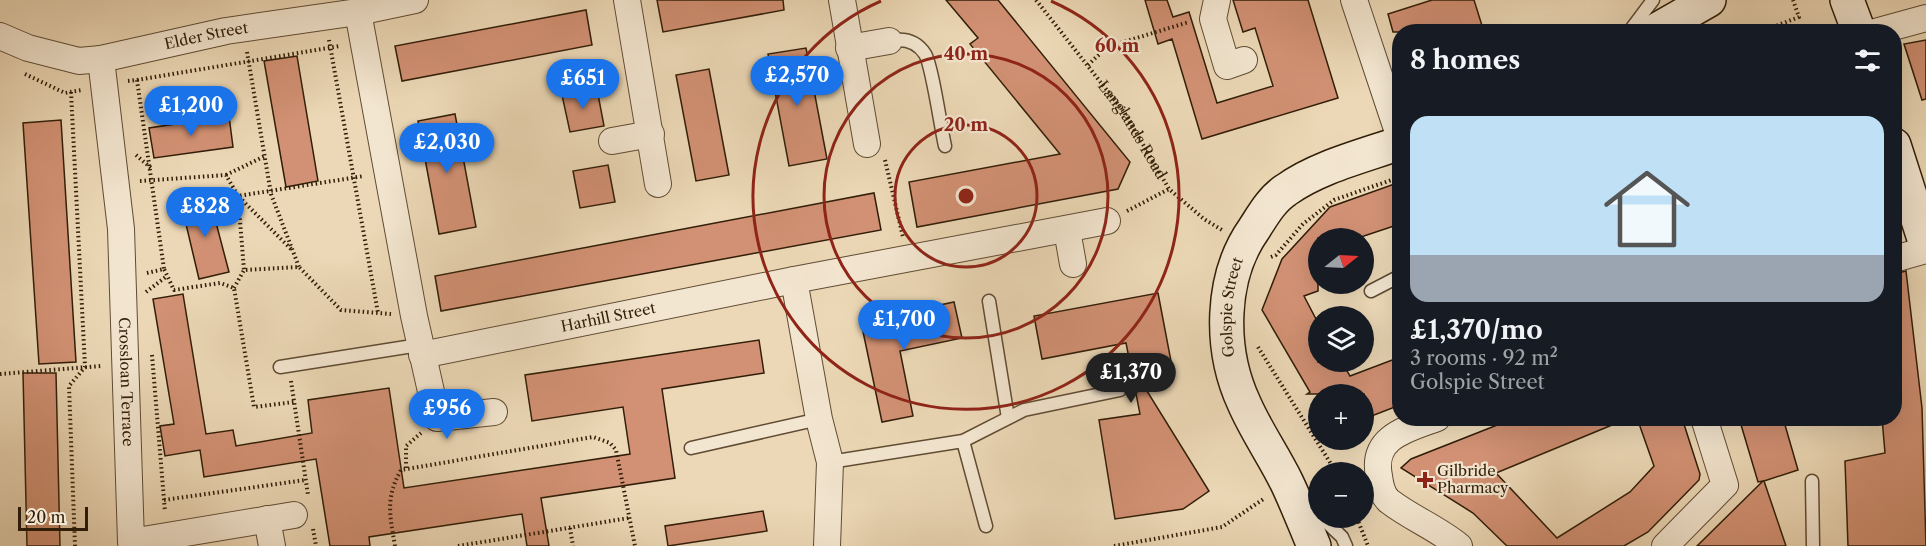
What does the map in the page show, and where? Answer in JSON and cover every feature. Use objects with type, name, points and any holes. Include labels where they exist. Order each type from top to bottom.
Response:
[{"type":"street","name":"Elder Street","points":[[0,36],[28,48],[79,61],[101,59],[243,28],[358,12],[415,0]]},
{"type":"street","points":[[627,0],[658,184]]},
{"type":"street","points":[[842,0],[867,144]]},
{"type":"street","points":[[1354,0],[1392,117]]},
{"type":"street","points":[[1659,24],[1680,0]]},
{"type":"street","points":[[1666,24],[1709,0]]},
{"type":"street","points":[[1847,0],[1855,24]]},
{"type":"street","points":[[1215,10],[1227,66],[1244,60]]},
{"type":"street","points":[[358,12],[414,316],[437,418],[494,412]]},
{"type":"street","points":[[1902,25],[1926,18]]},
{"type":"street","points":[[849,48],[888,41]]},
{"type":"street","name":"Crossloan Terrace","points":[[101,59],[116,184],[122,278],[130,544],[305,513]]},
{"type":"street","points":[[612,141],[651,134]]},
{"type":"street","name":"Golspie Street","points":[[1314,546],[1287,483],[1244,404],[1234,371],[1228,336],[1227,309],[1231,284],[1255,251],[1271,205],[1285,190],[1315,174],[1392,146]]},
{"type":"street","points":[[1902,170],[1926,245]]},
{"type":"street","name":"Harhill Street","points":[[421,350],[1107,221]]},
{"type":"street","points":[[1067,230],[1073,264]]},
{"type":"street","points":[[1902,257],[1926,250]]},
{"type":"street","points":[[794,280],[819,418],[830,462],[826,546]]},
{"type":"street","points":[[1416,426],[1398,433],[1382,448],[1376,463],[1380,486],[1387,499],[1439,530],[1459,546]]},
{"type":"street","points":[[1665,546],[1725,485],[1707,426]]},
{"type":"street","points":[[267,519],[272,546]]},
{"type":"lane","points":[[1635,24],[1653,0]]},
{"type":"lane","points":[[888,41],[902,39],[915,44],[926,56],[945,146]]},
{"type":"lane","points":[[1374,289],[1392,280]]},
{"type":"lane","points":[[989,301],[1008,418]]},
{"type":"lane","points":[[284,366],[421,350]]},
{"type":"lane","points":[[830,462],[963,441],[1024,410],[1120,390]]},
{"type":"lane","points":[[691,448],[819,418]]},
{"type":"lane","points":[[963,441],[987,526]]},
{"type":"lane","points":[[1812,481],[1813,546]]},
{"type":"lane","points":[[1287,483],[1308,504]]},
{"type":"lane","points":[[1333,528],[1347,546]]},
{"type":"path","name":"Langlands Road","points":[[1036,0],[1124,112],[1169,189],[1204,219],[1255,251]]},
{"type":"path","points":[[1781,24],[1799,17],[1793,0]]},
{"type":"path","points":[[1088,65],[1107,47],[1201,19],[1215,10]]},
{"type":"path","points":[[325,16],[378,314]]},
{"type":"path","points":[[243,28],[271,191],[299,267],[341,310],[414,316]]},
{"type":"path","points":[[137,80],[364,43]]},
{"type":"path","points":[[71,92],[85,367],[69,386],[75,546]]},
{"type":"path","points":[[867,144],[886,162],[908,258]]},
{"type":"path","points":[[116,184],[226,175],[265,156]]},
{"type":"path","points":[[238,196],[388,171]]},
{"type":"path","points":[[226,175],[238,196],[293,251]]},
{"type":"path","points":[[1255,251],[1276,255],[1304,224],[1334,200],[1392,180]]},
{"type":"path","points":[[1107,221],[1169,189]]},
{"type":"path","points":[[238,196],[244,270],[234,288],[254,407],[294,402]]},
{"type":"path","points":[[244,270],[299,267]]},
{"type":"path","points":[[122,278],[164,269],[174,290],[220,283],[234,288]]},
{"type":"path","points":[[143,295],[167,276]]},
{"type":"path","points":[[1252,337],[1330,462]]},
{"type":"path","points":[[151,351],[157,396],[167,536]]},
{"type":"path","points":[[0,374],[125,364]]},
{"type":"path","points":[[284,366],[294,402],[305,480],[305,513],[316,546]]},
{"type":"path","points":[[406,468],[406,446],[437,418]]},
{"type":"path","points":[[395,546],[388,507],[394,483],[401,470],[593,437],[610,443],[616,450],[635,546]]},
{"type":"path","points":[[164,500],[305,480]]},
{"type":"path","points":[[1114,546],[1222,527],[1287,483]]},
{"type":"path","points":[[458,546],[630,518]]},
{"type":"path","points":[[570,528],[573,546]]},
{"type":"path","points":[[1361,528],[1368,546]]},
{"type":"building","points":[[657,0],[783,0],[784,10],[663,32]]},
{"type":"building","points":[[946,0],[998,0],[1130,162],[1118,189],[917,227],[909,182],[1060,154],[970,44],[978,38]]},
{"type":"building","points":[[1145,0],[1167,0],[1173,17],[1189,12],[1217,103],[1273,86],[1255,28],[1243,32],[1233,0],[1308,0],[1338,98],[1202,139],[1172,39],[1158,44]]},
{"type":"building","points":[[1432,0],[1474,0],[1482,24],[1392,24],[1392,28],[1388,14]]},
{"type":"building","points":[[586,10],[592,45],[402,81],[395,46]]},
{"type":"building","points":[[1926,40],[1926,99],[1922,100],[1904,44]]},
{"type":"building","points":[[806,48],[827,159],[789,166],[768,54]]},
{"type":"building","points":[[297,56],[318,181],[286,187],[264,61]]},
{"type":"building","points":[[709,69],[729,175],[696,181],[676,75]]},
{"type":"building","points":[[597,89],[604,126],[570,132],[562,95]]},
{"type":"building","points":[[455,114],[476,227],[439,234],[418,121]]},
{"type":"building","points":[[229,116],[233,147],[154,158],[149,128]]},
{"type":"building","points":[[61,120],[76,362],[39,364],[23,123]]},
{"type":"building","points":[[608,165],[615,202],[580,208],[573,171]]},
{"type":"building","points":[[1392,185],[1392,227],[1374,233],[1374,228],[1311,228],[1330,207]]},
{"type":"building","points":[[874,193],[881,230],[441,311],[435,276]]},
{"type":"building","points":[[209,196],[229,272],[199,279],[181,203]]},
{"type":"building","points":[[1308,231],[1310,294],[1304,296],[1309,306],[1308,372],[1348,372],[1350,376],[1361,372],[1374,372],[1374,367],[1392,360],[1392,408],[1374,415],[1374,384],[1308,384],[1308,389],[1262,310],[1282,259]]},
{"type":"building","points":[[1906,271],[1922,408],[1926,546],[1848,546],[1845,461],[1885,453],[1883,426],[1902,426],[1902,272]]},
{"type":"building","points":[[1158,293],[1174,377],[1142,383],[1209,491],[1183,509],[1115,519],[1099,420],[1140,414],[1126,343],[1042,359],[1034,316]]},
{"type":"building","points":[[183,294],[206,434],[233,430],[236,446],[312,433],[308,400],[389,388],[404,488],[630,454],[623,407],[532,421],[525,375],[759,340],[764,373],[662,389],[675,478],[541,498],[549,546],[527,546],[522,514],[369,537],[370,546],[330,546],[316,459],[204,477],[200,450],[165,456],[160,426],[174,424],[153,299]]},
{"type":"building","points":[[954,302],[962,338],[900,351],[913,416],[882,422],[861,322]]},
{"type":"building","points":[[23,373],[56,373],[60,546],[27,546]]},
{"type":"building","points":[[1495,426],[1610,426],[1496,473],[1557,538],[1630,492],[1654,466],[1640,426],[1685,426],[1700,474],[1699,480],[1648,532],[1624,546],[1507,546],[1473,513],[1401,468],[1411,459]]},
{"type":"building","points":[[1741,426],[1785,426],[1798,470],[1764,481],[1786,546],[1697,546],[1763,481],[1758,482]]},
{"type":"building","points":[[763,511],[767,531],[668,546],[665,526]]},
{"type":"place","name":"Gilbride Pharmacy","points":[[1425,480]]}]
